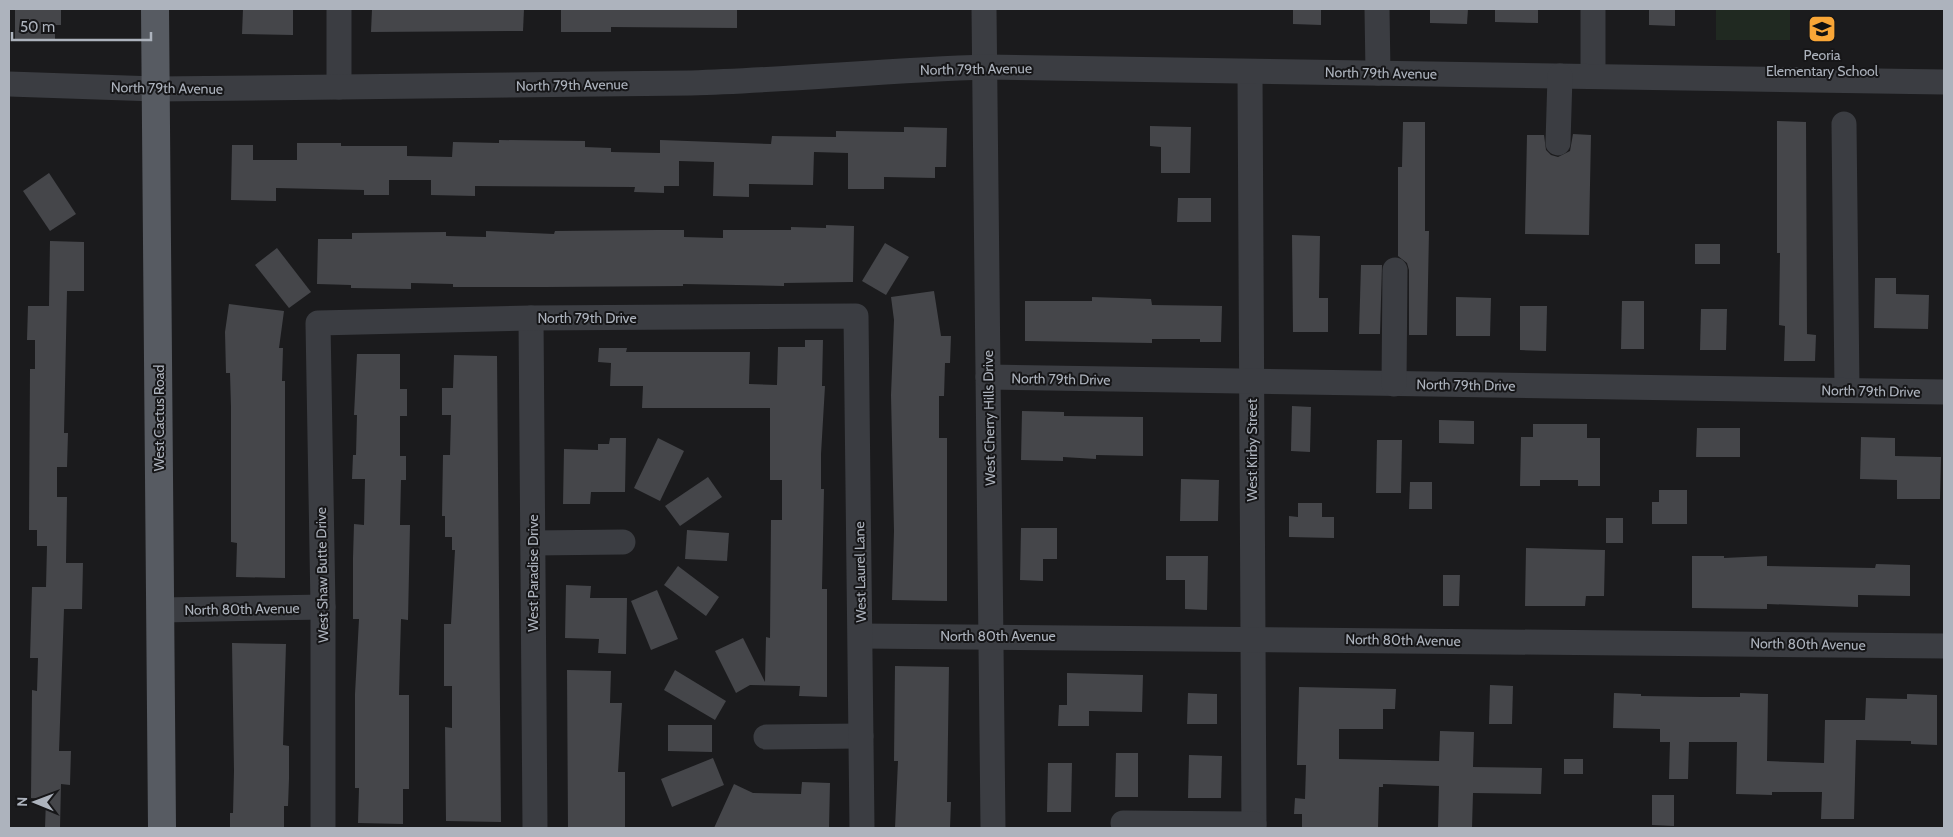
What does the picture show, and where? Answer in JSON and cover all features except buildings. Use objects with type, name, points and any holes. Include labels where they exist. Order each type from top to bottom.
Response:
[{"type":"main road","name":"West Cactus Road","points":[[155,9],[162,828]]},
{"type":"street","points":[[339,9],[339,87]]},
{"type":"street","name":"West Cherry Hills Drive","points":[[984,9],[993,828]]},
{"type":"street","points":[[1377,9],[1378,73]]},
{"type":"street","points":[[1593,76],[1594,9]]},
{"type":"street","name":"North 79th Avenue","points":[[9,84],[156,89],[724,82],[914,69],[986,67],[1944,82]]},
{"type":"street","name":"West Kirby Street","points":[[1250,72],[1254,826]]},
{"type":"street","points":[[1558,143],[1560,76]]},
{"type":"street","points":[[1844,124],[1847,390]]},
{"type":"street","points":[[1394,384],[1395,270]]},
{"type":"street","name":"North 79th Drive","points":[[318,323],[531,318],[856,316]]},
{"type":"street","name":"West Laurel Lane","points":[[856,316],[862,828]]},
{"type":"street","name":"West Paradise Drive","points":[[531,318],[534,828]]},
{"type":"street","name":"West Shaw Butte Drive","points":[[318,323],[323,607],[323,828]]},
{"type":"street","name":"North 79th Drive","points":[[988,378],[1944,392]]},
{"type":"street","points":[[533,543],[624,542]]},
{"type":"street","name":"North 80th Avenue","points":[[160,610],[323,607]]},
{"type":"street","name":"North 80th Avenue","points":[[861,636],[991,635],[1944,646]]},
{"type":"street","points":[[766,737],[861,736]]},
{"type":"street","points":[[1123,823],[1254,826]]},
{"type":"shaded area","points":[[1716,9],[1790,9],[1790,40],[1716,40]]},
{"type":"place","name":"Peoria Elementary School","points":[[1822,29]]}]
